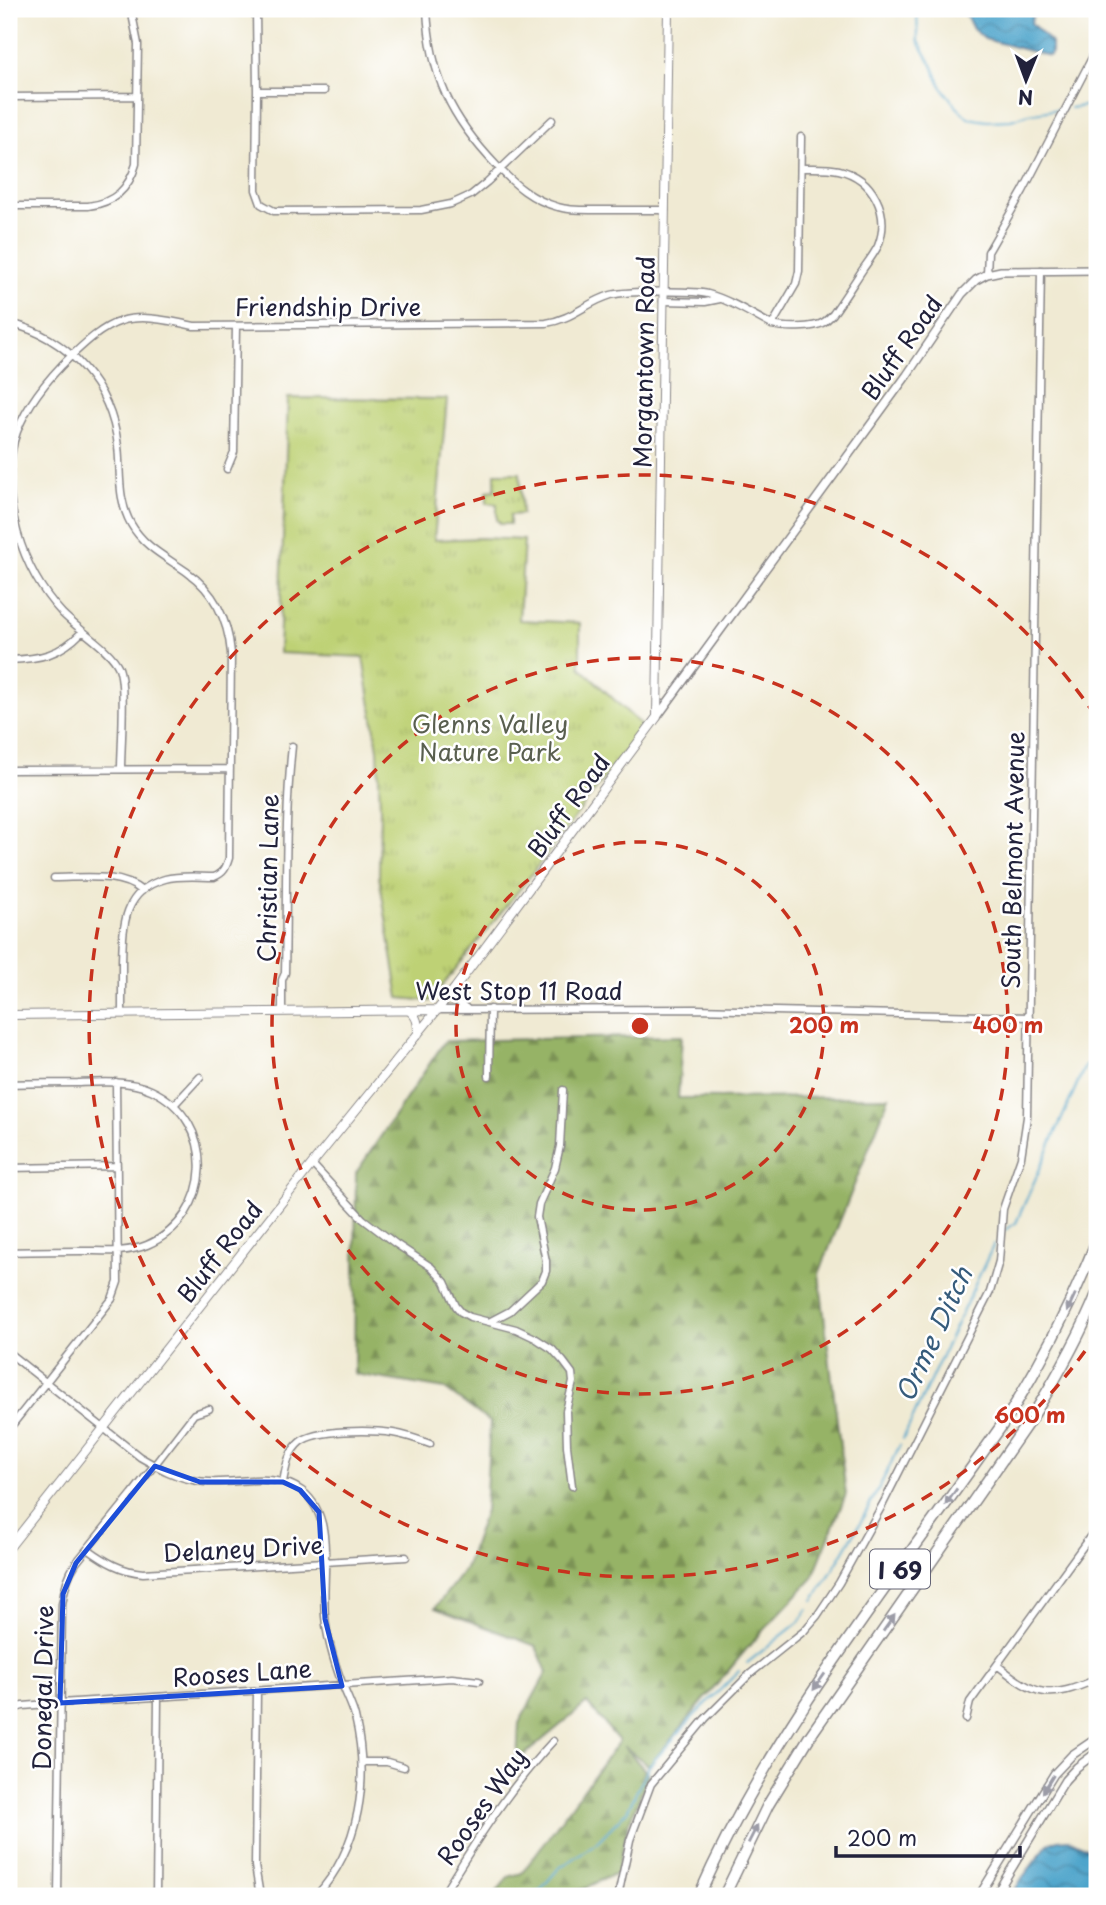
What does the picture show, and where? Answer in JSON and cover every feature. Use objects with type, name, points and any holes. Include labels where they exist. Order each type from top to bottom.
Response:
[{"type":"highway","name":"I 69","points":[[699,1896],[735,1821],[799,1711],[1020,1397],[1064,1318],[1097,1240]]},
{"type":"highway","name":"I 69","points":[[724,1896],[768,1805],[804,1744],[1034,1414],[1067,1358],[1097,1294]]},
{"type":"main road","name":"Morgantown Road","points":[[657,717],[668,9]]},
{"type":"main road","name":"Bluff Road","points":[[9,1548],[312,1164],[438,1010],[657,717]]},
{"type":"main road","points":[[408,1010],[417,1020],[418,1035]]},
{"type":"main road","name":"West Stop 11 Road","points":[[9,1015],[438,1010]]},
{"type":"street","points":[[9,206],[88,206],[108,202],[122,192],[132,177],[136,164],[138,44],[131,9]]},
{"type":"street","points":[[256,9],[256,190],[262,205],[274,211],[435,208],[451,204],[471,195],[552,120]]},
{"type":"street","points":[[427,9],[433,62],[448,101],[466,131],[522,190],[536,200],[561,208],[665,210]]},
{"type":"street","points":[[1097,48],[1062,119],[988,252],[987,274],[1014,270],[1097,270]]},
{"type":"street","points":[[257,90],[324,91]]},
{"type":"street","points":[[9,97],[137,96]]},
{"type":"street","points":[[801,136],[799,271],[796,284],[772,325],[778,326],[815,326],[824,323],[877,249],[882,233],[882,213],[872,190],[854,176],[832,169],[801,168]]},
{"type":"street","name":"South Belmont Avenue","points":[[618,1896],[630,1840],[646,1795],[657,1774],[738,1685],[804,1631],[839,1583],[884,1502],[996,1277],[1003,1209],[1026,1134],[1041,270]]},
{"type":"street","name":"Bluff Road","points":[[657,717],[900,385],[962,293],[987,274]]},
{"type":"street","name":"Friendship Drive","points":[[121,769],[122,685],[119,669],[110,654],[62,612],[29,565],[13,516],[9,482],[12,438],[22,419],[51,377],[96,334],[124,320],[141,317],[161,318],[194,326],[546,323],[568,317],[612,294],[664,297],[706,293],[772,325]]},
{"type":"street","points":[[9,323],[45,335],[72,355],[88,372],[112,417],[118,445],[120,492],[131,524],[151,548],[187,572],[204,587],[218,605],[226,623],[231,653],[229,858],[226,869],[214,877],[165,879],[142,891],[134,900],[126,912],[123,930],[122,1013]]},
{"type":"street","points":[[228,469],[234,452],[236,326]]},
{"type":"street","points":[[9,660],[34,659],[58,651],[68,646],[82,632]]},
{"type":"street","name":"Christian Lane","points":[[282,1011],[287,911],[286,827],[292,746]]},
{"type":"street","points":[[9,770],[230,769]]},
{"type":"street","points":[[223,872],[230,878]]},
{"type":"street","points":[[54,878],[116,878],[127,881],[142,891]]},
{"type":"street","points":[[455,988],[459,1003],[468,1009]]},
{"type":"street","points":[[489,1076],[490,1009]]},
{"type":"street","name":"West Stop 11 Road","points":[[438,1010],[695,1009],[1029,1017]]},
{"type":"street","points":[[174,1105],[200,1077]]},
{"type":"street","points":[[9,1429],[112,1299],[118,1282],[116,1082]]},
{"type":"street","points":[[9,1084],[116,1082],[152,1090],[174,1105],[188,1123],[198,1144],[201,1171],[196,1193],[184,1217],[167,1234],[147,1245],[118,1251],[9,1252]]},
{"type":"street","points":[[489,1321],[510,1311],[542,1281],[546,1271],[537,1217],[539,1204],[555,1168],[560,1146],[563,1090]]},
{"type":"street","points":[[312,1164],[363,1219],[431,1267],[445,1282],[461,1312],[470,1317],[516,1329],[534,1338],[552,1349],[572,1373],[573,1382],[566,1411],[572,1486]]},
{"type":"street","points":[[9,1168],[117,1167]]},
{"type":"street","points":[[9,1353],[155,1466],[175,1476],[200,1482],[283,1482],[300,1490],[319,1512],[324,1531],[325,1619],[342,1685],[355,1716],[362,1762],[357,1817],[349,1842],[338,1867],[316,1896]]},
{"type":"street","name":"Donegal Drive","points":[[58,1896],[63,1594],[71,1571],[194,1414],[209,1409]]},
{"type":"street","points":[[283,1482],[286,1464],[292,1451],[310,1436],[324,1432],[389,1432],[430,1444]]},
{"type":"street","points":[[966,1718],[970,1702],[1097,1527]]},
{"type":"street","name":"Delaney Drive","points":[[88,1549],[115,1567],[128,1572],[144,1573],[406,1557]]},
{"type":"street","points":[[997,1665],[1020,1683],[1042,1692],[1054,1693],[1074,1689],[1097,1679]]},
{"type":"street","name":"Rooses Lane","points":[[9,1710],[60,1703],[452,1678],[479,1681]]},
{"type":"street","points":[[257,1691],[255,1866],[260,1896]]},
{"type":"street","points":[[156,1896],[158,1697]]},
{"type":"street","points":[[979,1896],[1055,1774],[1072,1755],[1097,1738]]},
{"type":"street","name":"Rooses Way","points":[[442,1896],[472,1847],[522,1776],[553,1741]]},
{"type":"street","points":[[995,1896],[1065,1780],[1097,1752]]},
{"type":"street","points":[[362,1762],[387,1762],[404,1767]]},
{"type":"street","points":[[621,1886],[624,1896]]},
{"type":"highlighted area","points":[[155,1466],[200,1482],[283,1482],[300,1490],[319,1512],[325,1619],[342,1686],[60,1703],[63,1594],[76,1563]]},
{"type":"green space","name":"Glenns Valley Nature Park","points":[[288,398],[447,399],[434,540],[524,540],[519,620],[580,623],[580,667],[643,727],[528,879],[430,1001],[399,998],[379,876],[378,749],[363,657],[279,653]]},
{"type":"green space","points":[[495,473],[520,473],[522,514],[510,515],[510,524],[501,524],[497,520],[497,504],[487,503],[487,491],[495,490]]},
{"type":"green space","points":[[682,1036],[678,1098],[889,1097],[819,1274],[846,1494],[812,1579],[754,1640],[649,1766],[624,1746],[649,1775],[629,1822],[617,1873],[567,1896],[494,1896],[508,1877],[522,1873],[619,1741],[587,1703],[517,1761],[519,1723],[547,1672],[536,1646],[435,1608],[465,1569],[485,1511],[490,1422],[445,1389],[354,1374],[356,1173],[445,1041]]},
{"type":"water","points":[[963,9],[1037,9],[1031,23],[1051,43],[1051,54],[1049,56],[985,39],[973,29]]},
{"type":"water","points":[[1068,1839],[1097,1853],[1097,1896],[1011,1896],[1048,1844]]},
{"type":"waterway","points":[[917,9],[918,40],[941,86],[968,118],[987,121],[1011,120],[1064,108]]},
{"type":"waterway","points":[[1070,108],[1097,104]]},
{"type":"waterway","name":"Orme Ditch","points":[[1005,1230],[1016,1223],[1085,1066],[1097,1064]]},
{"type":"waterway","name":"Orme Ditch","points":[[903,1439],[994,1244]]},
{"type":"waterway","name":"Orme Ditch","points":[[813,1601],[860,1524],[900,1445]]},
{"type":"waterway","name":"Orme Ditch","points":[[747,1663],[799,1622],[808,1609]]},
{"type":"waterway","name":"Orme Ditch","points":[[535,1896],[559,1868],[595,1844],[627,1811],[649,1766],[739,1671]]}]
